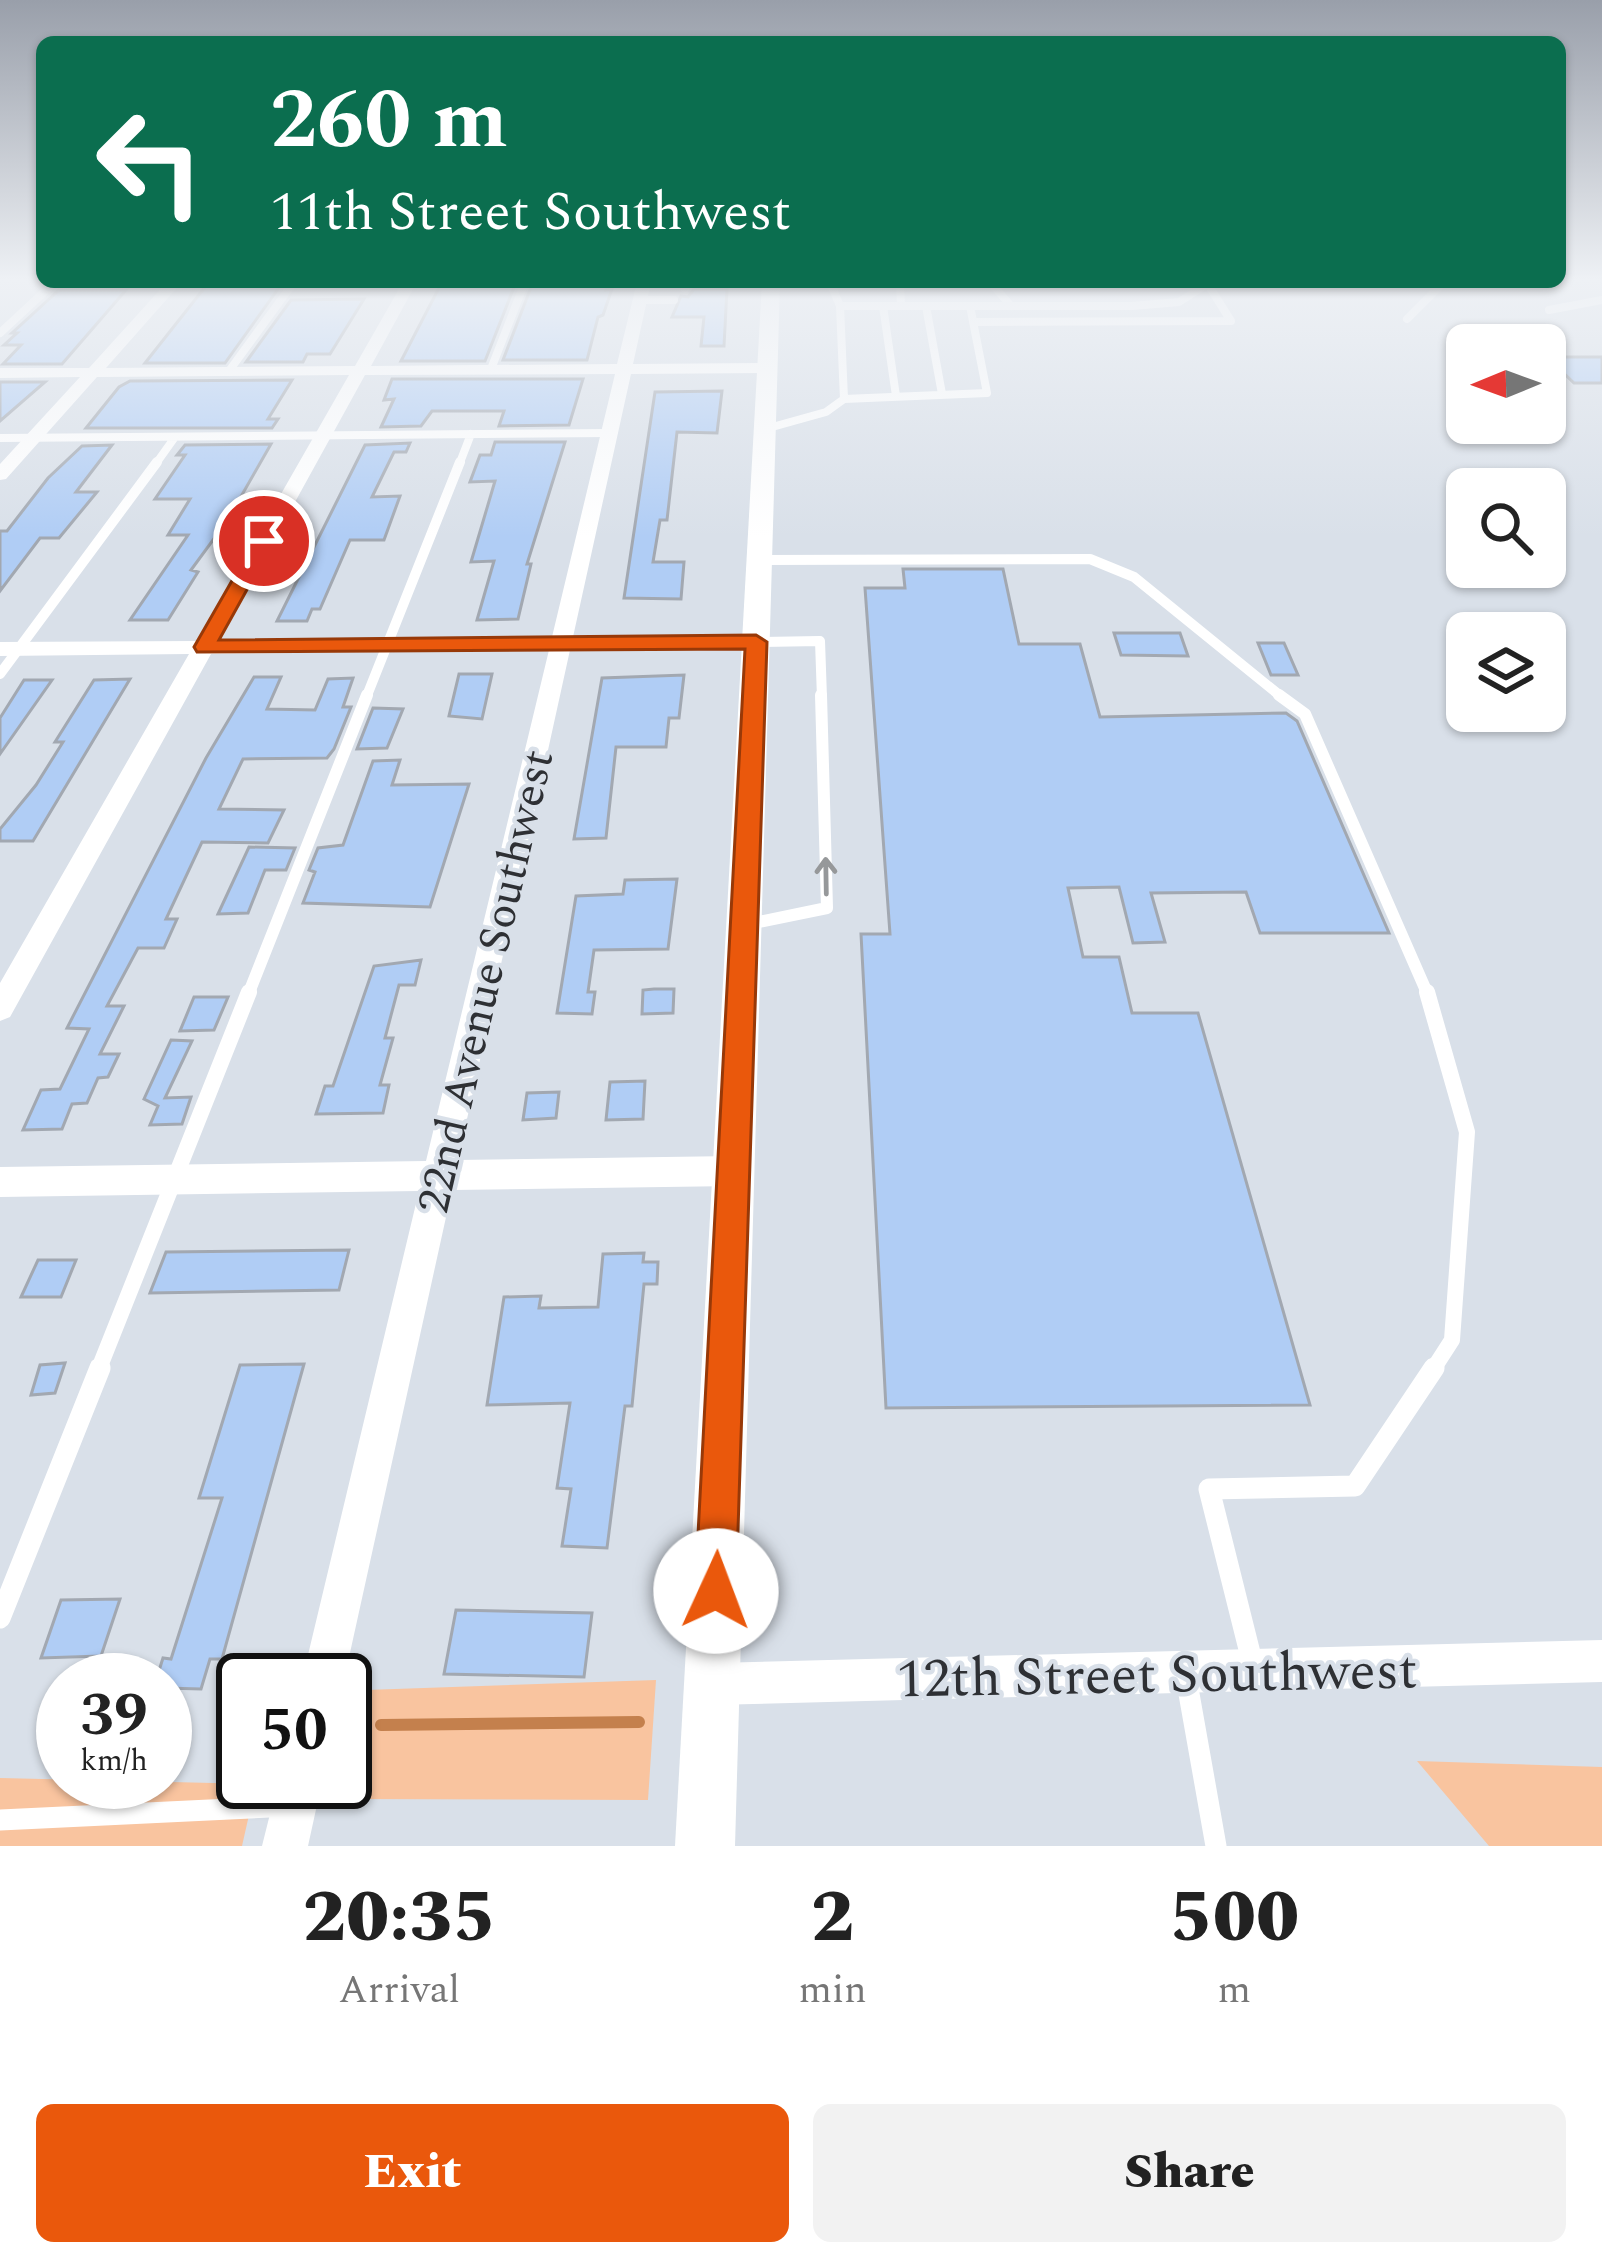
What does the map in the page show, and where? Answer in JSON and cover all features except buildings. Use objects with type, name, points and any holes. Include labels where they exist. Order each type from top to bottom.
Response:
[{"type":"main road","points":[[705,1846],[768,368]]},
{"type":"street","points":[[0,475],[100,365]]},
{"type":"street","points":[[0,1010],[363,365]]},
{"type":"street","name":"22nd Avenue Southwest","points":[[329,1653],[625,365]]},
{"type":"street","points":[[0,373],[768,368]]},
{"type":"street","points":[[9,649],[756,642]]},
{"type":"street","points":[[0,1182],[734,1171]]},
{"type":"street","name":"12th Street Southwest","points":[[712,1684],[1602,1661]]},
{"type":"lane","points":[[229,371],[233,365]]},
{"type":"lane","points":[[491,369],[493,365]]},
{"type":"lane","points":[[843,365],[844,399]]},
{"type":"lane","points":[[892,365],[896,396]]},
{"type":"lane","points":[[937,365],[942,394]]},
{"type":"lane","points":[[765,429],[826,412],[844,399],[987,393],[982,365]]},
{"type":"lane","points":[[0,438],[609,433]]},
{"type":"lane","points":[[0,1618],[472,434]]},
{"type":"lane","points":[[0,674],[9,649],[175,436]]},
{"type":"lane","points":[[759,560],[1090,559],[1134,577],[1237,665],[1305,713],[1423,979],[1467,1132],[1452,1340],[1355,1486],[1209,1489],[1254,1670]]},
{"type":"lane","points":[[744,925],[826,908],[820,640],[756,642]]},
{"type":"lane","points":[[1185,1672],[1216,1846]]},
{"type":"lane","points":[[0,1820],[293,1811]]},
{"type":"shaded area","points":[[656,1680],[648,1800],[372,1799],[372,1690]]},
{"type":"shaded area","points":[[1417,1761],[1602,1767],[1602,1846],[1489,1846]]},
{"type":"shaded area","points":[[0,1778],[36,1779],[36,1809],[192,1809],[192,1782],[216,1783],[216,1809],[250,1809],[242,1846],[0,1846]]},
{"type":"waterway","points":[[381,1725],[639,1722]]},
{"type":"route","points":[[264,541],[205,647],[756,642],[716,1591]]}]
